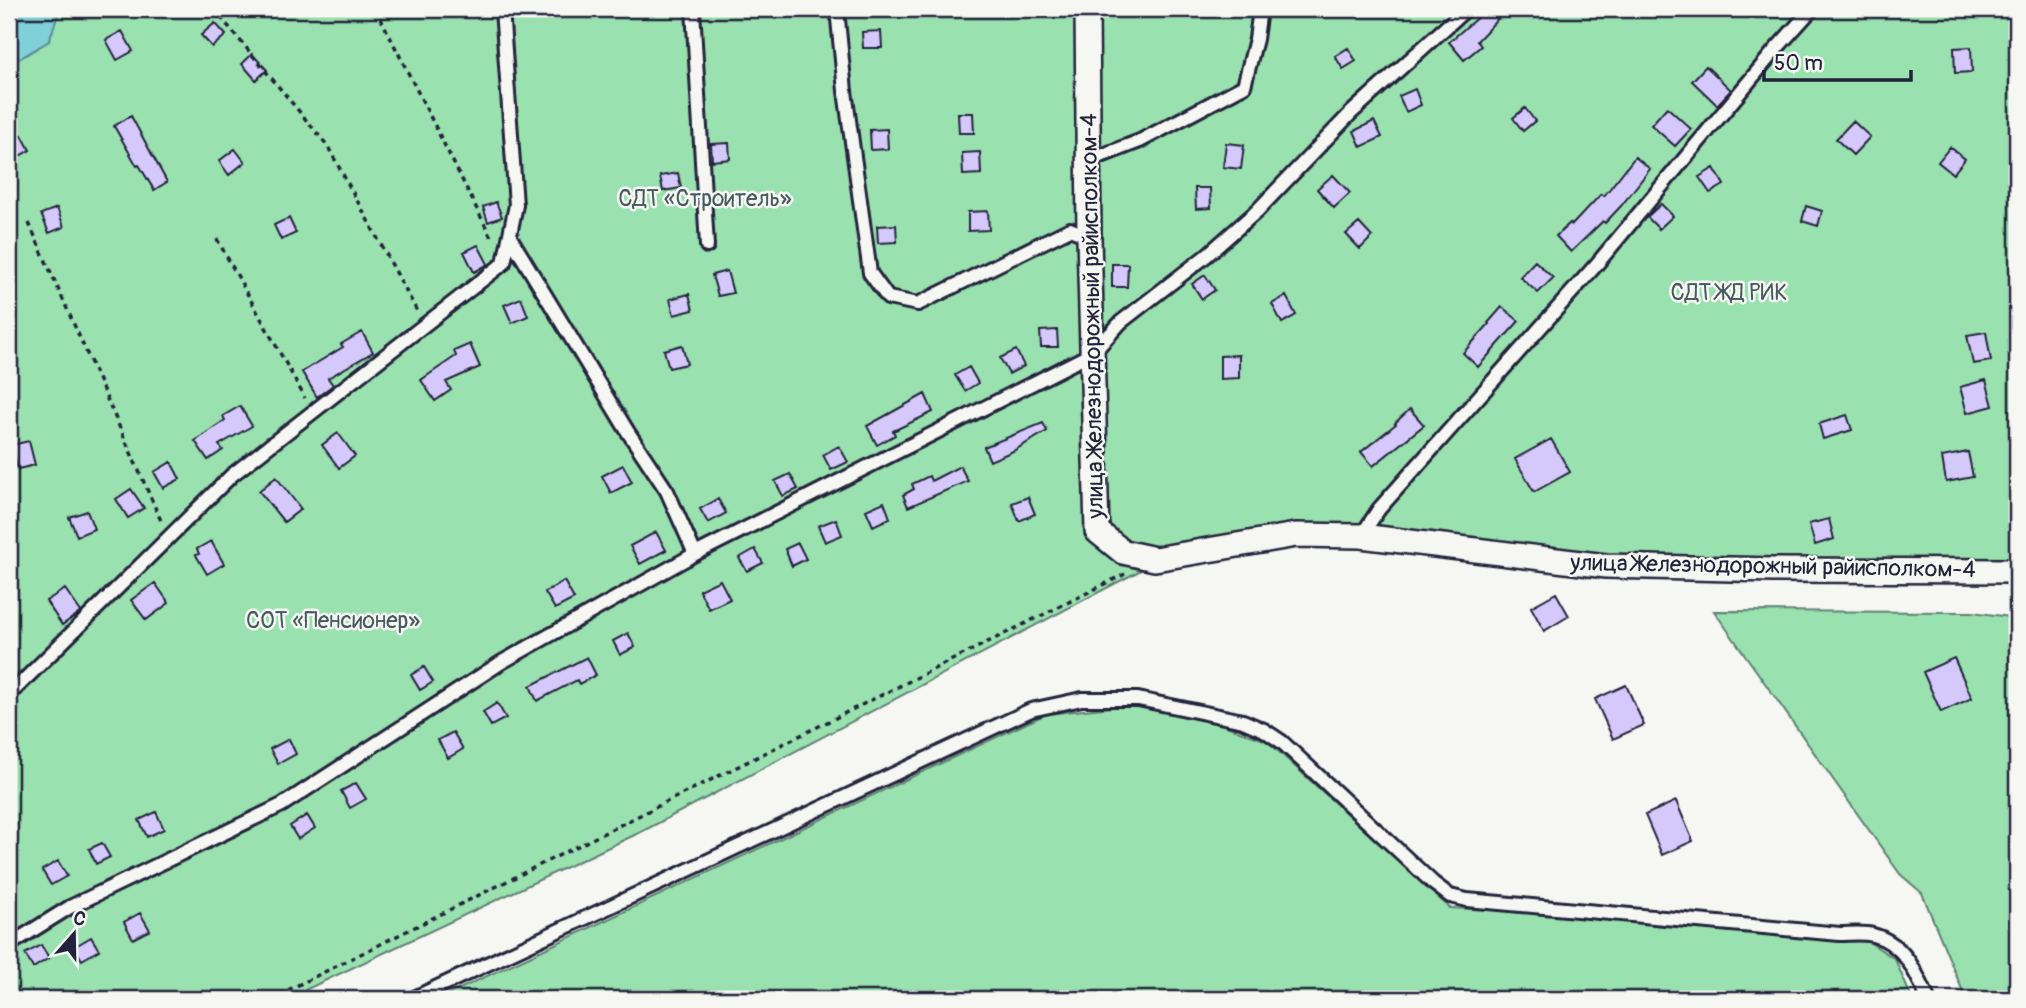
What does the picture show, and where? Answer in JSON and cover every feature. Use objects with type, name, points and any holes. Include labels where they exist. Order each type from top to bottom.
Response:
[{"type":"street","name":"улица Железнодорожный райисполком-4","points":[[1087,9],[1088,356],[1097,531],[1123,552],[1155,559],[1296,535],[1361,536],[1605,566],[2017,571]]},
{"type":"lane","points":[[9,695],[232,475],[504,263],[516,205],[502,9]]},
{"type":"lane","points":[[693,9],[707,246]]},
{"type":"lane","points":[[837,9],[845,91],[870,273],[888,298],[918,304],[1070,229],[1089,237]]},
{"type":"lane","points":[[1088,161],[1140,141],[1244,86],[1260,9]]},
{"type":"lane","points":[[9,945],[70,907],[282,805],[502,662],[695,554],[1088,356],[1121,322],[1206,257],[1257,211],[1351,113],[1465,9]]},
{"type":"lane","points":[[1361,536],[1379,509],[1596,265],[1776,48],[1812,9]]},
{"type":"lane","points":[[510,237],[628,432],[667,491],[695,554]]},
{"type":"lane","points":[[412,999],[1031,710],[1082,699],[1138,699],[1243,721],[1265,730],[1282,742],[1450,896],[1467,900],[1872,934],[1892,944],[1907,958],[1928,999]]},
{"type":"path","points":[[214,9],[327,145],[425,325]]},
{"type":"path","points":[[376,9],[504,263]]},
{"type":"path","points":[[29,223],[169,538]]},
{"type":"path","points":[[218,239],[313,412]]},
{"type":"path","points":[[270,999],[1155,559]]},
{"type":"green space","points":[[9,9],[2017,9],[2017,577],[1292,538],[1141,570],[643,831],[286,999],[9,999]]},
{"type":"green space","points":[[1714,611],[1972,612],[2017,618],[2017,999],[1966,999],[1922,893],[1900,874]]},
{"type":"green space","points":[[1132,705],[1218,723],[1267,741],[1450,908],[1543,913],[1866,940],[1895,959],[1912,999],[438,999],[1046,714]]},
{"type":"water","points":[[9,9],[60,9],[49,41],[9,65]]},
{"type":"building","points":[[1487,9],[1507,9],[1477,41],[1481,46],[1464,60],[1449,42]]},
{"type":"building","points":[[215,23],[226,35],[212,47],[201,35]]},
{"type":"building","points":[[122,31],[133,51],[117,60],[106,40]]},
{"type":"building","points":[[881,31],[882,48],[863,48],[862,32]]},
{"type":"building","points":[[1971,47],[1972,72],[1955,73],[1954,48]]},
{"type":"building","points":[[1348,48],[1356,61],[1343,69],[1335,56]]},
{"type":"building","points":[[252,54],[267,70],[256,80],[242,64]]},
{"type":"building","points":[[1706,66],[1731,90],[1717,105],[1692,81]]},
{"type":"building","points":[[1415,89],[1421,105],[1406,112],[1399,96]]},
{"type":"building","points":[[1667,107],[1691,129],[1675,146],[1651,125]]},
{"type":"building","points":[[1525,108],[1535,121],[1523,131],[1513,118]]},
{"type":"building","points":[[958,113],[973,113],[974,133],[959,133]]},
{"type":"building","points":[[131,116],[167,182],[154,190],[114,126]]},
{"type":"building","points":[[1374,121],[1382,137],[1361,147],[1354,131]]},
{"type":"building","points":[[1853,121],[1870,137],[1853,155],[1836,139]]},
{"type":"building","points":[[887,129],[888,149],[871,150],[870,130]]},
{"type":"building","points":[[22,135],[30,150],[14,159],[9,142]]},
{"type":"building","points":[[729,143],[730,159],[712,161],[711,144]]},
{"type":"building","points":[[1226,143],[1244,145],[1241,169],[1223,167]]},
{"type":"building","points":[[1950,147],[1965,159],[1953,174],[1938,162]]},
{"type":"building","points":[[235,149],[245,162],[229,175],[219,161]]},
{"type":"building","points":[[980,152],[981,174],[963,175],[962,153]]},
{"type":"building","points":[[1635,157],[1650,169],[1605,223],[1603,221],[1571,252],[1556,236],[1570,223],[1572,225],[1601,194],[1604,196]]},
{"type":"building","points":[[1714,168],[1724,185],[1710,193],[1699,177]]},
{"type":"building","points":[[678,173],[681,188],[663,191],[660,176]]},
{"type":"building","points":[[1333,175],[1350,193],[1334,208],[1317,189]]},
{"type":"building","points":[[1195,188],[1210,188],[1211,208],[1196,209]]},
{"type":"building","points":[[496,202],[502,217],[488,222],[483,207]]},
{"type":"building","points":[[1661,204],[1673,216],[1659,229],[1647,217]]},
{"type":"building","points":[[1806,206],[1822,211],[1818,226],[1802,221]]},
{"type":"building","points":[[57,208],[64,227],[49,233],[41,214]]},
{"type":"building","points":[[988,211],[989,230],[968,231],[968,212]]},
{"type":"building","points":[[289,218],[296,233],[281,240],[274,225]]},
{"type":"building","points":[[1359,223],[1372,237],[1360,249],[1346,234]]},
{"type":"building","points":[[896,225],[897,242],[878,243],[877,226]]},
{"type":"building","points":[[478,245],[488,264],[474,272],[464,252]]},
{"type":"building","points":[[1535,261],[1553,278],[1538,293],[1520,277]]},
{"type":"building","points":[[1112,264],[1128,264],[1127,287],[1112,287]]},
{"type":"building","points":[[727,271],[733,293],[718,296],[712,275]]},
{"type":"building","points":[[1205,275],[1215,290],[1202,299],[1192,284]]},
{"type":"building","points":[[689,294],[693,310],[674,315],[670,299]]},
{"type":"building","points":[[1286,296],[1296,315],[1282,323],[1272,304]]},
{"type":"building","points":[[521,298],[528,316],[512,323],[504,305]]},
{"type":"building","points":[[1502,307],[1519,321],[1478,367],[1463,353]]},
{"type":"building","points":[[1057,330],[1058,347],[1041,347],[1040,331]]},
{"type":"building","points":[[362,332],[373,352],[328,378],[333,385],[317,397],[302,372]]},
{"type":"building","points":[[1986,332],[1991,361],[1973,364],[1967,335]]},
{"type":"building","points":[[470,344],[480,367],[446,382],[451,390],[435,401],[421,380],[456,356],[454,351]]},
{"type":"building","points":[[682,345],[687,364],[669,368],[664,350]]},
{"type":"building","points":[[1016,350],[1024,366],[1009,374],[1000,358]]},
{"type":"building","points":[[1239,355],[1239,378],[1220,379],[1220,356]]},
{"type":"building","points":[[969,367],[978,383],[965,391],[955,375]]},
{"type":"building","points":[[1986,380],[1993,406],[1967,413],[1960,387]]},
{"type":"building","points":[[925,394],[933,412],[893,431],[895,435],[877,445],[867,426]]},
{"type":"building","points":[[240,406],[252,426],[219,445],[223,450],[208,460],[195,441],[225,420],[223,416]]},
{"type":"building","points":[[1410,409],[1424,425],[1373,466],[1361,452]]},
{"type":"building","points":[[1847,415],[1852,430],[1823,439],[1819,424]]},
{"type":"building","points":[[1043,423],[1047,431],[990,461],[984,447]]},
{"type":"building","points":[[338,433],[355,456],[339,468],[322,445]]},
{"type":"building","points":[[1551,439],[1570,472],[1534,492],[1515,459]]},
{"type":"building","points":[[29,441],[35,465],[18,469],[12,445]]},
{"type":"building","points":[[839,446],[848,462],[831,470],[823,455]]},
{"type":"building","points":[[1968,452],[1973,477],[1946,482],[1942,457]]},
{"type":"building","points":[[171,462],[180,479],[163,488],[154,472]]},
{"type":"building","points":[[623,465],[632,482],[611,493],[602,476]]},
{"type":"building","points":[[960,466],[968,481],[908,507],[903,495],[914,489],[912,484],[929,476],[931,481]]},
{"type":"building","points":[[790,474],[798,489],[783,496],[775,481]]},
{"type":"building","points":[[276,477],[301,509],[284,522],[259,491]]},
{"type":"building","points":[[131,489],[144,508],[128,518],[116,499]]},
{"type":"building","points":[[1028,497],[1035,514],[1019,521],[1012,503]]},
{"type":"building","points":[[718,499],[726,513],[708,523],[700,509]]},
{"type":"building","points":[[884,502],[890,518],[873,526],[866,510]]},
{"type":"building","points":[[87,511],[94,529],[77,536],[69,517]]},
{"type":"building","points":[[836,519],[842,535],[825,542],[818,526]]},
{"type":"building","points":[[1829,519],[1834,539],[1815,545],[1809,524]]},
{"type":"building","points":[[656,532],[666,550],[640,564],[630,546]]},
{"type":"building","points":[[211,541],[224,564],[207,574],[196,555],[199,554],[197,549]]},
{"type":"building","points":[[798,543],[806,559],[792,566],[785,549]]},
{"type":"building","points":[[755,549],[763,563],[747,571],[739,558]]},
{"type":"building","points":[[720,580],[730,599],[709,609],[699,590]]},
{"type":"building","points":[[564,581],[574,599],[555,609],[545,592]]},
{"type":"building","points":[[155,583],[169,603],[146,620],[131,600]]},
{"type":"building","points":[[65,589],[81,612],[62,625],[46,601]]},
{"type":"building","points":[[1556,593],[1569,616],[1544,631],[1531,607]]},
{"type":"building","points":[[628,633],[635,647],[620,655],[613,641]]},
{"type":"building","points":[[587,657],[596,675],[579,684],[577,680],[537,701],[530,686]]},
{"type":"building","points":[[1954,658],[1972,698],[1941,712],[1923,672]]},
{"type":"building","points":[[424,667],[433,682],[420,690],[411,675]]},
{"type":"building","points":[[1626,685],[1644,725],[1613,739],[1595,699]]},
{"type":"building","points":[[497,703],[506,718],[491,726],[483,712]]},
{"type":"building","points":[[453,732],[463,749],[448,758],[438,740]]},
{"type":"building","points":[[289,739],[296,754],[278,764],[270,749]]},
{"type":"building","points":[[356,783],[366,799],[350,808],[341,791]]},
{"type":"building","points":[[1676,801],[1693,841],[1662,855],[1645,815]]},
{"type":"building","points":[[156,812],[164,829],[147,837],[139,820]]},
{"type":"building","points":[[307,815],[315,828],[298,839],[290,826]]},
{"type":"building","points":[[102,843],[110,857],[96,864],[89,849]]},
{"type":"building","points":[[58,861],[67,876],[51,885],[42,870]]},
{"type":"building","points":[[140,913],[150,930],[133,939],[124,922]]},
{"type":"building","points":[[91,937],[99,950],[82,960],[74,947]]},
{"type":"building","points":[[41,945],[49,958],[33,968],[25,954]]},
{"type":"park label","name":"СДТ «Строитель»","points":[[705,198]]},
{"type":"park label","name":"СДТ ЖД РИК","points":[[1729,292]]},
{"type":"park label","name":"СОТ «Пенсионер»","points":[[333,620]]}]
